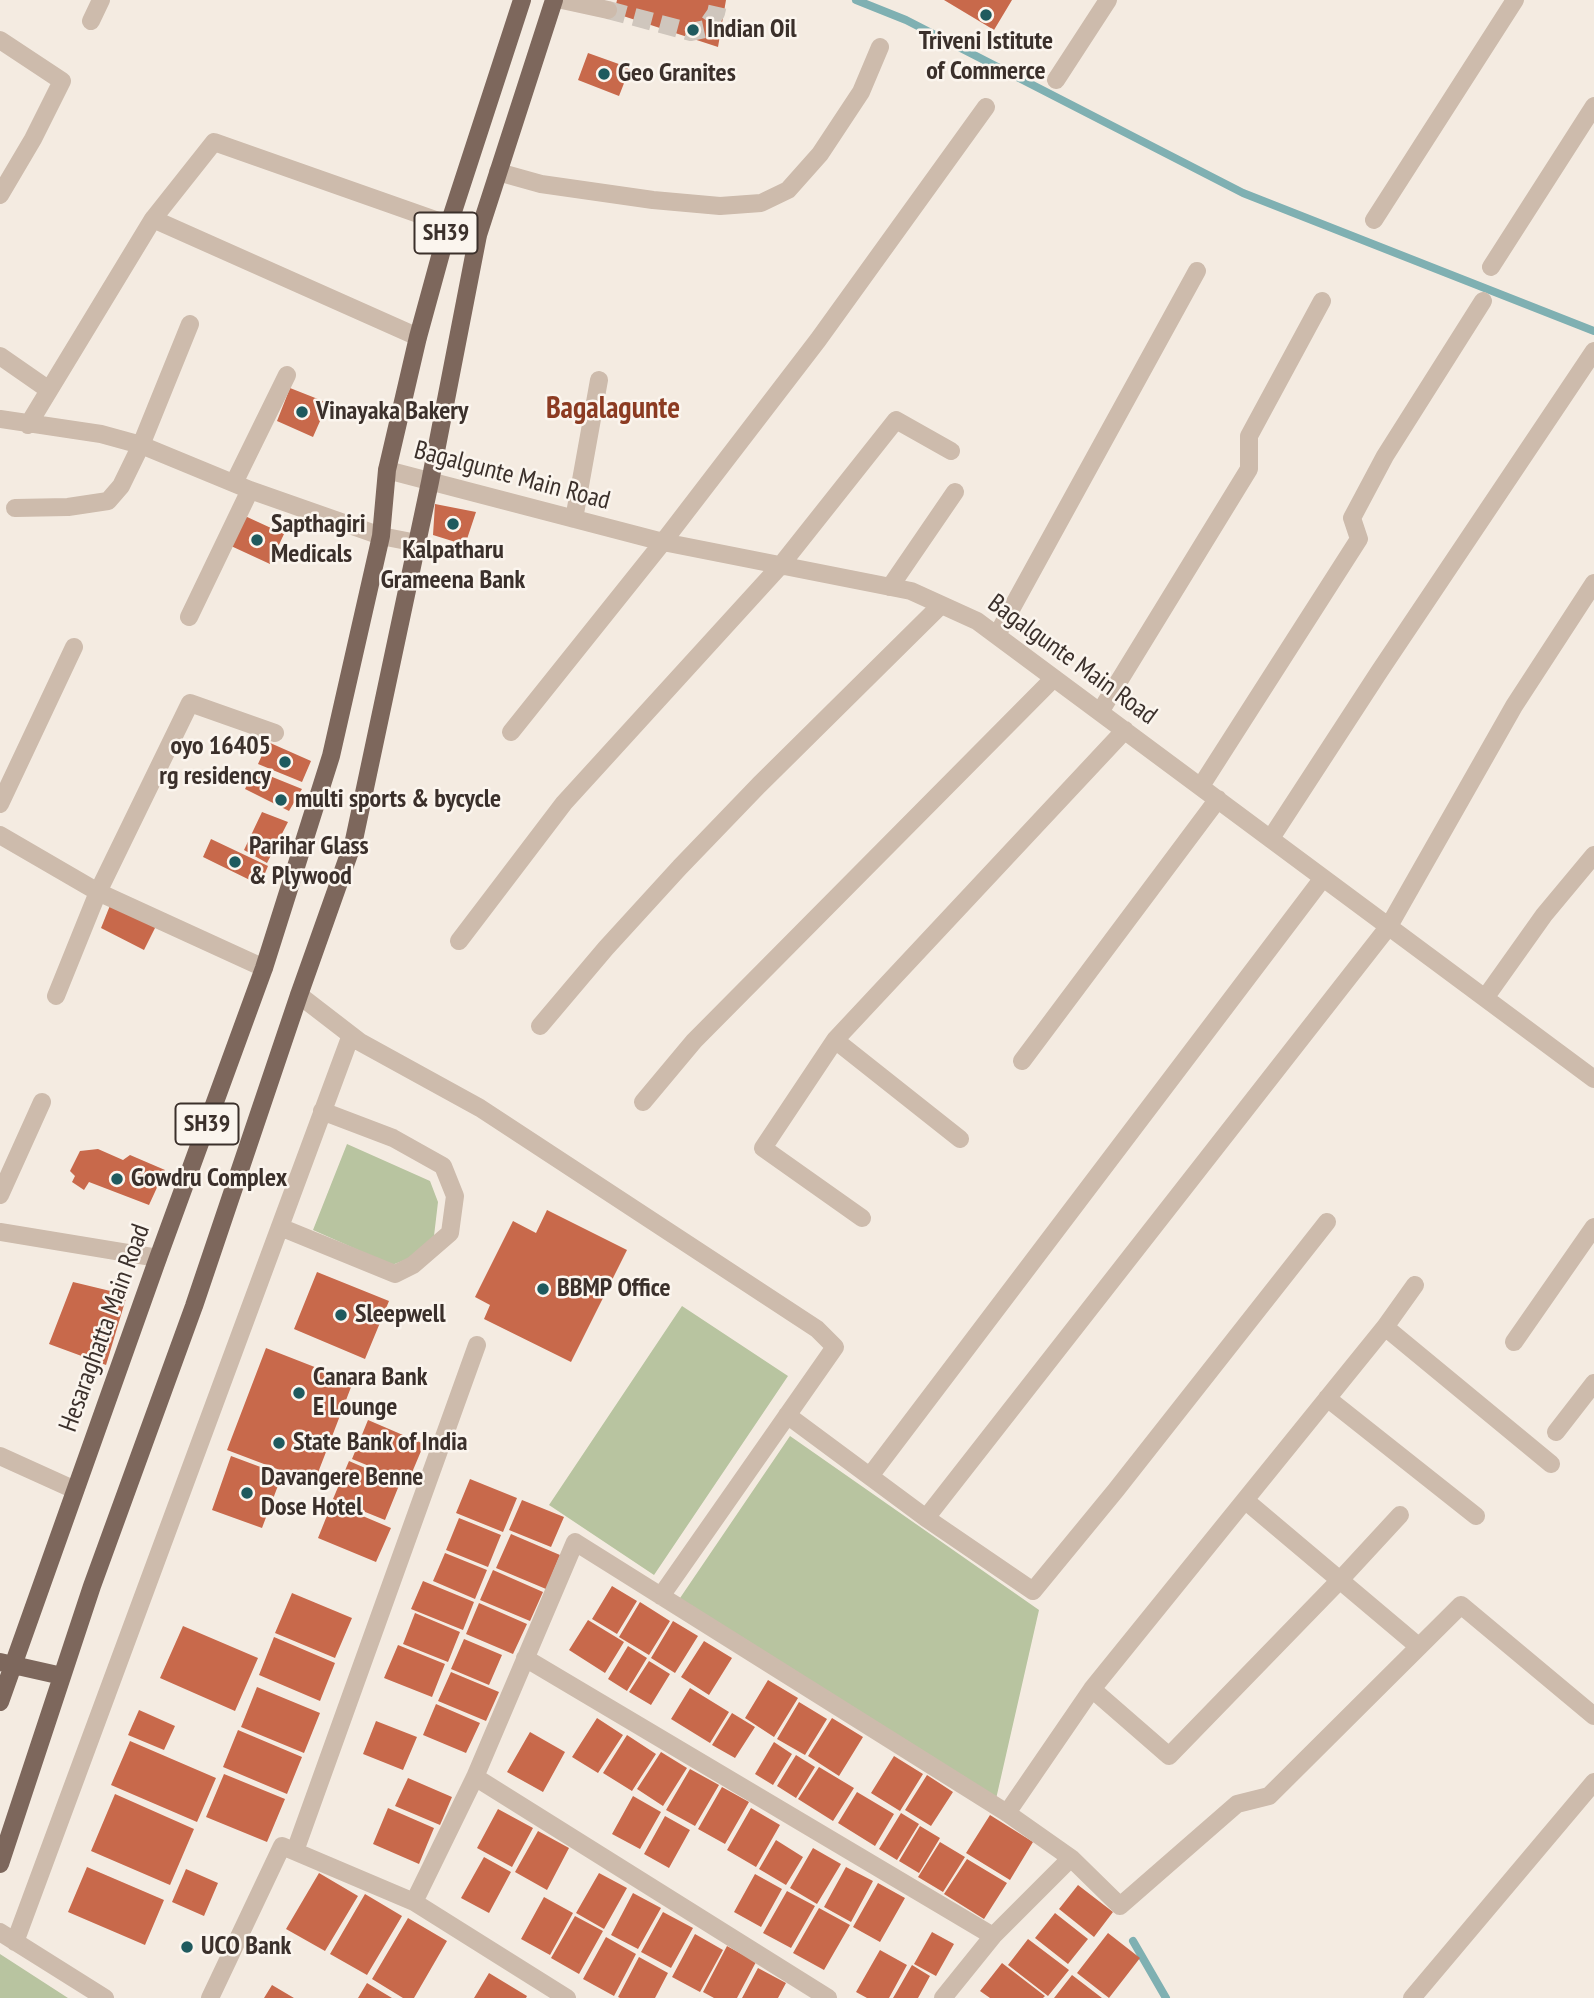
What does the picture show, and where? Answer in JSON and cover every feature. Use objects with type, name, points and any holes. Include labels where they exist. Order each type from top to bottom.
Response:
[{"type":"main road","name":"Hesaraghatta Main Road","points":[[0,1702],[7,1663],[75,1490],[264,968],[331,756],[381,536],[387,470],[418,337],[449,224],[522,0]]},
{"type":"main road","points":[[0,1864],[92,1586],[194,1306],[354,840],[430,482],[478,235],[554,0]]},
{"type":"main road","points":[[7,1663],[62,1676]]},
{"type":"street","points":[[91,21],[102,0]]},
{"type":"street","points":[[562,0],[608,10]]},
{"type":"street","points":[[1056,80],[1108,0]]},
{"type":"street","points":[[1374,220],[1515,0]]},
{"type":"street","points":[[0,40],[62,81],[33,139],[5,175],[0,195]]},
{"type":"street","points":[[498,172],[541,184],[653,200],[720,206],[761,204],[788,190],[820,154],[861,92],[880,47]]},
{"type":"street","points":[[1491,267],[1594,106]]},
{"type":"street","points":[[511,732],[663,542],[818,340],[986,107]]},
{"type":"street","points":[[28,425],[153,219],[214,142],[478,235]]},
{"type":"street","points":[[153,219],[418,337]]},
{"type":"street","points":[[996,635],[1197,271]]},
{"type":"street","points":[[1100,712],[1249,469],[1249,436],[1322,301]]},
{"type":"street","points":[[1201,786],[1359,539],[1352,518],[1385,456],[1483,301]]},
{"type":"street","points":[[15,508],[108,501],[121,486],[141,444],[190,324]]},
{"type":"street","points":[[1271,838],[1594,351]]},
{"type":"street","points":[[0,356],[49,390]]},
{"type":"street","points":[[190,617],[286,375]]},
{"type":"street","points":[[574,519],[599,380]]},
{"type":"street","points":[[0,419],[101,434],[141,444],[242,486],[381,536],[417,543]]},
{"type":"street","points":[[458,941],[564,803],[781,565],[896,420],[951,452]]},
{"type":"street","name":"Bagalgunte Main Road","points":[[387,470],[663,542],[911,592],[977,621],[1594,1079]]},
{"type":"street","points":[[890,587],[955,492]]},
{"type":"street","points":[[926,1518],[1389,926],[1514,706],[1594,583]]},
{"type":"street","points":[[540,1026],[680,867],[941,605]]},
{"type":"street","points":[[0,804],[74,647]]},
{"type":"street","points":[[643,1102],[704,1031],[1054,678]]},
{"type":"street","points":[[56,996],[98,892],[190,703],[275,733]]},
{"type":"street","points":[[862,1218],[763,1148],[835,1040],[1125,730]]},
{"type":"street","points":[[1022,1060],[1218,799]]},
{"type":"street","points":[[0,835],[98,892],[264,968]]},
{"type":"street","points":[[1485,998],[1544,915],[1594,855]]},
{"type":"street","points":[[870,1476],[1323,878]]},
{"type":"street","points":[[299,995],[351,1035],[480,1108],[817,1329],[835,1347],[661,1596]]},
{"type":"street","points":[[105,1998],[8,1937],[351,1035]]},
{"type":"street","points":[[835,1040],[960,1139]]},
{"type":"street","points":[[0,1195],[42,1102]]},
{"type":"street","points":[[280,1227],[395,1273],[413,1265],[450,1233],[455,1196],[443,1166],[393,1138],[322,1111]]},
{"type":"street","points":[[787,1415],[926,1518],[1033,1591],[1327,1222]]},
{"type":"street","points":[[1514,1342],[1594,1227]]},
{"type":"street","points":[[0,1232],[158,1258]]},
{"type":"street","points":[[1007,1813],[1093,1689],[1385,1327],[1415,1285]]},
{"type":"street","points":[[1385,1327],[1551,1464]]},
{"type":"street","points":[[295,1851],[477,1345]]},
{"type":"street","points":[[1556,1432],[1594,1383]]},
{"type":"street","points":[[1327,1398],[1476,1516]]},
{"type":"street","points":[[0,1456],[75,1490]]},
{"type":"street","points":[[1246,1501],[1419,1646]]},
{"type":"street","points":[[1093,1689],[1168,1756],[1400,1515]]},
{"type":"street","points":[[414,1902],[475,1777],[575,1542],[1007,1813],[1071,1858],[1119,1906],[1237,1804],[1269,1796],[1461,1605],[1594,1716]]},
{"type":"street","points":[[525,1658],[993,1936]]},
{"type":"street","points":[[475,1777],[828,1998]]},
{"type":"street","points":[[1412,1998],[1594,1782]]},
{"type":"street","points":[[210,1998],[282,1846],[414,1902],[568,1998]]},
{"type":"street","points":[[943,1998],[993,1936],[1071,1858]]},
{"type":"green space","points":[[347,1144],[430,1181],[438,1202],[434,1236],[413,1257],[392,1265],[313,1230]]},
{"type":"green space","points":[[682,1306],[788,1376],[654,1575],[549,1505]]},
{"type":"green space","points":[[790,1436],[1039,1610],[996,1799],[678,1601]]},
{"type":"green space","points":[[0,1954],[68,1998],[0,1998]]},
{"type":"building","name":"Indian Oil","points":[[617,0],[726,0],[718,47],[614,13]]},
{"type":"building","name":"Triveni Istitute of Commerce","points":[[944,0],[1012,0],[994,30]]},
{"type":"building","name":"Geo Granites","points":[[588,53],[630,68],[619,96],[578,80]]},
{"type":"building","name":"Vinayaka Bakery","points":[[290,388],[328,403],[313,437],[277,421]]},
{"type":"building","name":"Kalpatharu Grameena Bank","points":[[435,504],[476,512],[465,545],[433,535]]},
{"type":"building","name":"Sapthagiri Medicals","points":[[245,516],[284,534],[270,564],[231,546]]},
{"type":"building","name":"oyo 16405 rg residency","points":[[268,742],[311,761],[302,782],[258,764]]},
{"type":"building","name":"multi sports & bycycle","points":[[255,770],[302,789],[289,811],[245,789]]},
{"type":"building","points":[[262,812],[288,822],[267,863],[244,850]]},
{"type":"building","name":"Parihar Glass & Plywood","points":[[211,839],[268,866],[260,885],[203,857]]},
{"type":"building","points":[[111,903],[156,926],[144,950],[101,928]]},
{"type":"building","name":"Gowdru Complex","points":[[98,1149],[123,1160],[130,1155],[165,1170],[149,1205],[89,1182],[84,1190],[72,1182],[75,1176],[70,1171],[80,1151]]},
{"type":"building","name":"BBMP Office","points":[[547,1210],[627,1250],[571,1362],[484,1319],[490,1305],[475,1297],[513,1221],[536,1233]]},
{"type":"building","name":"Sleepwell","points":[[317,1272],[389,1301],[365,1359],[294,1329]]},
{"type":"building","points":[[73,1282],[127,1295],[106,1365],[49,1344]]},
{"type":"building","points":[[266,1348],[353,1382],[314,1483],[227,1450]]},
{"type":"building","points":[[368,1420],[424,1444],[408,1482],[352,1459]]},
{"type":"building","name":"Davangere Benne Dose Hotel","points":[[231,1456],[282,1475],[262,1528],[212,1510]]},
{"type":"building","points":[[349,1461],[400,1483],[385,1520],[333,1499]]},
{"type":"building","points":[[470,1479],[517,1498],[503,1532],[456,1513]]},
{"type":"building","points":[[522,1500],[564,1517],[551,1547],[509,1530]]},
{"type":"building","points":[[332,1503],[391,1528],[376,1562],[318,1538]]},
{"type":"building","points":[[459,1518],[501,1535],[488,1567],[446,1550]]},
{"type":"building","points":[[511,1534],[560,1555],[546,1589],[496,1568]]},
{"type":"building","points":[[445,1553],[487,1570],[475,1599],[433,1581]]},
{"type":"building","points":[[493,1570],[543,1592],[530,1621],[480,1600]]},
{"type":"building","points":[[423,1581],[474,1602],[463,1630],[411,1609]]},
{"type":"building","points":[[612,1586],[637,1601],[617,1634],[592,1619]]},
{"type":"building","points":[[292,1593],[352,1618],[335,1658],[275,1633]]},
{"type":"building","points":[[640,1602],[670,1621],[649,1655],[619,1637]]},
{"type":"building","points":[[479,1603],[527,1624],[513,1654],[466,1634]]},
{"type":"building","points":[[415,1613],[460,1632],[448,1662],[403,1644]]},
{"type":"building","points":[[588,1620],[624,1642],[605,1673],[569,1650]]},
{"type":"building","points":[[673,1621],[698,1636],[675,1673],[651,1658]]},
{"type":"building","points":[[183,1626],[258,1658],[235,1711],[160,1678]]},
{"type":"building","points":[[274,1637],[335,1663],[320,1701],[259,1675]]},
{"type":"building","points":[[464,1639],[502,1655],[489,1685],[451,1669]]},
{"type":"building","points":[[704,1641],[732,1658],[709,1695],[681,1677]]},
{"type":"building","points":[[398,1645],[445,1664],[432,1697],[384,1678]]},
{"type":"building","points":[[628,1646],[647,1658],[627,1691],[608,1679]]},
{"type":"building","points":[[649,1661],[670,1674],[651,1705],[629,1692]]},
{"type":"building","points":[[451,1672],[499,1692],[486,1721],[438,1701]]},
{"type":"building","points":[[768,1680],[798,1698],[774,1737],[745,1718]]},
{"type":"building","points":[[257,1687],[320,1713],[304,1753],[241,1727]]},
{"type":"building","points":[[690,1688],[729,1712],[710,1743],[671,1719]]},
{"type":"building","points":[[799,1702],[827,1719],[805,1755],[777,1739]]},
{"type":"building","points":[[436,1704],[480,1723],[466,1753],[423,1735]]},
{"type":"building","points":[[139,1710],[175,1726],[164,1750],[128,1735]]},
{"type":"building","points":[[732,1713],[755,1727],[735,1758],[712,1745]]},
{"type":"building","points":[[597,1718],[623,1735],[598,1773],[572,1757]]},
{"type":"building","points":[[832,1718],[863,1737],[839,1776],[808,1756]]},
{"type":"building","points":[[376,1721],[417,1737],[403,1770],[363,1754]]},
{"type":"building","points":[[238,1730],[302,1757],[287,1794],[223,1767]]},
{"type":"building","points":[[530,1732],[565,1752],[543,1792],[507,1772]]},
{"type":"building","points":[[627,1735],[656,1754],[632,1791],[603,1773]]},
{"type":"building","points":[[130,1741],[216,1778],[197,1822],[111,1785]]},
{"type":"building","points":[[774,1742],[792,1754],[773,1785],[755,1774]]},
{"type":"building","points":[[661,1752],[687,1768],[663,1806],[637,1789]]},
{"type":"building","points":[[796,1755],[815,1767],[796,1798],[777,1786]]},
{"type":"building","points":[[894,1756],[923,1774],[900,1811],[871,1793]]},
{"type":"building","points":[[819,1767],[854,1788],[833,1821],[798,1799]]},
{"type":"building","points":[[690,1769],[719,1785],[695,1826],[666,1810]]},
{"type":"building","points":[[224,1774],[285,1799],[267,1842],[206,1817]]},
{"type":"building","points":[[927,1775],[953,1792],[931,1826],[905,1810]]},
{"type":"building","points":[[408,1778],[452,1797],[440,1825],[395,1806]]},
{"type":"building","points":[[722,1787],[749,1802],[725,1844],[698,1829]]},
{"type":"building","points":[[857,1792],[894,1814],[875,1846],[838,1823]]},
{"type":"building","points":[[115,1794],[194,1829],[170,1885],[91,1851]]},
{"type":"building","points":[[633,1796],[661,1812],[640,1849],[612,1834]]},
{"type":"building","points":[[388,1808],[434,1828],[419,1864],[373,1844]]},
{"type":"building","points":[[751,1808],[780,1825],[756,1867],[727,1850]]},
{"type":"building","points":[[498,1809],[533,1828],[512,1867],[477,1848]]},
{"type":"building","points":[[901,1813],[919,1824],[897,1860],[879,1849]]},
{"type":"building","points":[[990,1815],[1033,1842],[1010,1880],[966,1853]]},
{"type":"building","points":[[665,1816],[690,1830],[669,1868],[644,1854]]},
{"type":"building","points":[[920,1826],[940,1838],[919,1873],[899,1861]]},
{"type":"building","points":[[538,1831],[569,1848],[547,1890],[515,1872]]},
{"type":"building","points":[[776,1840],[803,1857],[786,1885],[759,1869]]},
{"type":"building","points":[[940,1842],[965,1857],[943,1892],[918,1877]]},
{"type":"building","points":[[813,1848],[841,1864],[817,1904],[790,1888]]},
{"type":"building","points":[[484,1857],[511,1872],[489,1913],[461,1898]]},
{"type":"building","points":[[967,1859],[1007,1883],[984,1919],[944,1894]]},
{"type":"building","points":[[87,1867],[164,1900],[145,1945],[68,1912]]},
{"type":"building","points":[[846,1867],[873,1881],[851,1922],[824,1907]]},
{"type":"building","points":[[186,1869],[218,1883],[204,1916],[172,1902]]},
{"type":"building","points":[[319,1873],[358,1896],[325,1951],[286,1929]]},
{"type":"building","points":[[599,1873],[627,1888],[604,1929],[576,1913]]},
{"type":"building","points":[[755,1874],[782,1889],[761,1927],[734,1912]]},
{"type":"building","points":[[878,1883],[905,1898],[880,1942],[853,1927]]},
{"type":"building","points":[[1078,1885],[1113,1912],[1094,1937],[1059,1909]]},
{"type":"building","points":[[787,1891],[815,1906],[791,1948],[763,1933]]},
{"type":"building","points":[[633,1893],[661,1908],[638,1949],[611,1935]]},
{"type":"building","points":[[365,1894],[402,1916],[367,1975],[330,1954]]},
{"type":"building","points":[[544,1897],[573,1913],[550,1955],[521,1939]]},
{"type":"building","points":[[819,1908],[850,1925],[824,1970],[793,1953]]},
{"type":"building","points":[[663,1912],[693,1928],[671,1968],[641,1952]]},
{"type":"building","points":[[1055,1913],[1088,1939],[1068,1964],[1035,1938]]},
{"type":"building","points":[[575,1916],[603,1931],[579,1974],[551,1958]]},
{"type":"building","points":[[408,1918],[447,1941],[414,1998],[403,1998],[372,1979]]},
{"type":"building","points":[[932,1932],[954,1944],[936,1976],[914,1964]]},
{"type":"building","points":[[1108,1933],[1140,1958],[1109,1998],[1077,1973]]},
{"type":"building","points":[[695,1934],[723,1950],[700,1992],[672,1977]]},
{"type":"building","points":[[606,1937],[636,1954],[614,1996],[583,1979]]},
{"type":"building","points":[[1028,1939],[1069,1970],[1048,1996],[1008,1965]]},
{"type":"building","points":[[727,1946],[756,1962],[737,1998],[714,1998],[703,1992]]},
{"type":"building","points":[[880,1950],[907,1965],[889,1998],[867,1998],[856,1992]]},
{"type":"building","points":[[639,1957],[668,1973],[655,1998],[620,1998],[618,1997]]},
{"type":"building","points":[[1002,1963],[1045,1996],[990,1998],[980,1991]]},
{"type":"building","points":[[912,1965],[930,1976],[918,1998],[893,1998]]},
{"type":"building","points":[[758,1968],[786,1983],[778,1998],[742,1998]]},
{"type":"building","points":[[489,1973],[527,1996],[526,1998],[474,1998]]},
{"type":"building","points":[[1072,1975],[1102,1998],[1054,1998]]},
{"type":"building","points":[[367,1983],[392,1998],[358,1998]]},
{"type":"building","points":[[272,1985],[294,1998],[264,1998]]},
{"type":"waterway","points":[[856,0],[906,20],[1243,193],[1594,331]]},
{"type":"waterway","points":[[1133,1941],[1166,1998]]},
{"type":"tunnel","points":[[608,10],[691,32],[705,29],[716,13],[719,0]]},
{"type":"place","name":"Triveni Istitute of Commerce","points":[[986,15]]},
{"type":"place","name":"Indian Oil","points":[[693,30]]},
{"type":"place","name":"Geo Granites","points":[[604,74]]},
{"type":"place","name":"Vinayaka Bakery","points":[[302,412]]},
{"type":"place","name":"Kalpatharu Grameena Bank","points":[[453,524]]},
{"type":"place","name":"Sapthagiri Medicals","points":[[257,540]]},
{"type":"place","name":"oyo 16405 rg residency","points":[[285,762]]},
{"type":"place","name":"multi sports & bycycle","points":[[281,800]]},
{"type":"place","name":"Parihar Glass & Plywood","points":[[235,862]]},
{"type":"place","name":"Gowdru Complex","points":[[117,1179]]},
{"type":"place","name":"BBMP Office","points":[[543,1289]]},
{"type":"place","name":"Sleepwell","points":[[341,1315]]},
{"type":"place","name":"Canara Bank E Lounge","points":[[299,1393]]},
{"type":"place","name":"State Bank of India","points":[[279,1443]]},
{"type":"place","name":"Davangere Benne Dose Hotel","points":[[247,1493]]},
{"type":"place","name":"UCO Bank","points":[[187,1947]]},
{"type":"district","name":"Bagalagunte","points":[[613,409]]}]
